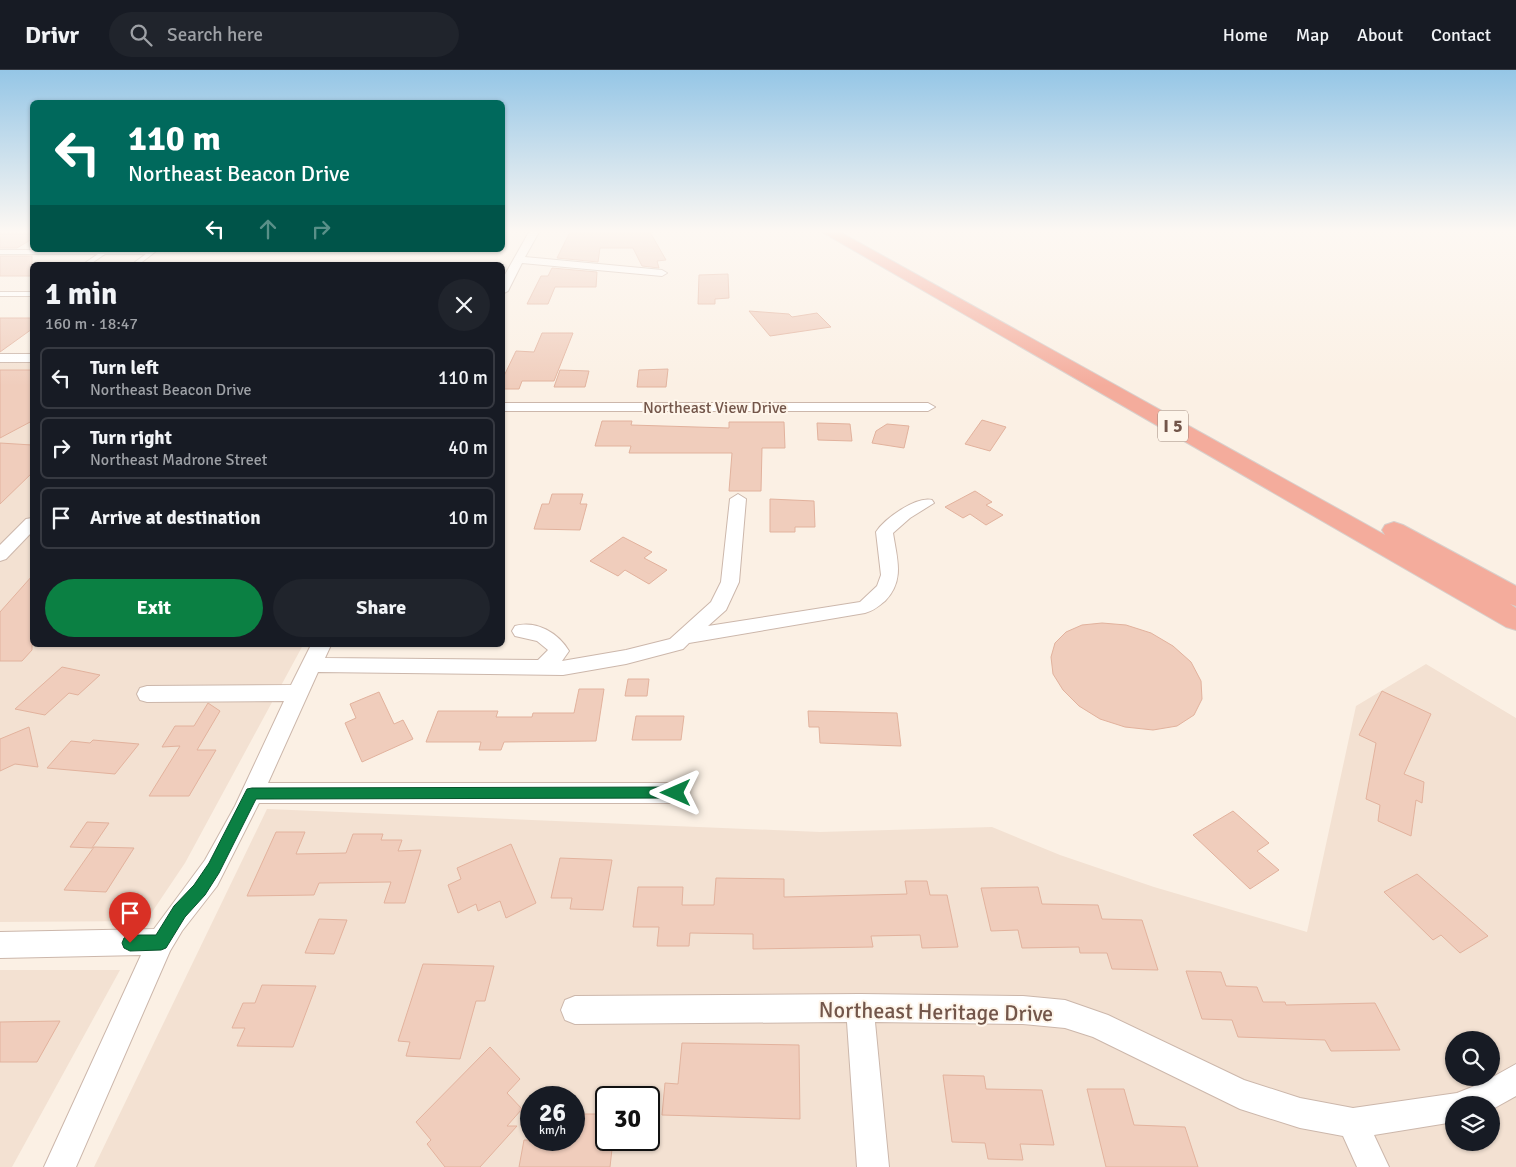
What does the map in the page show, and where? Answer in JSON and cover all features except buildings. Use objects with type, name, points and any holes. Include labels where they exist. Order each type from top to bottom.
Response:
[{"type":"highway","name":"I 5","points":[[920,283],[1516,620]]},
{"type":"highway","name":"I 5","points":[[943,283],[1516,597]]},
{"type":"street","points":[[0,358],[30,358]]},
{"type":"street","name":"Northeast View Drive","points":[[505,407],[928,407]]},
{"type":"street","points":[[60,1167],[161,942],[179,912],[200,890],[214,868],[252,793],[316,655],[563,668],[626,658],[676,644],[719,606],[730,582],[738,499]]},
{"type":"street","points":[[685,637],[865,607],[882,595],[889,584],[891,574],[884,532],[904,515],[926,503]]},
{"type":"street","points":[[0,555],[30,525]]},
{"type":"street","points":[[522,631],[543,633],[552,640],[559,651],[543,668]]},
{"type":"street","points":[[147,694],[297,693]]},
{"type":"street","points":[[252,793],[676,793]]},
{"type":"street","points":[[0,944],[161,942]]},
{"type":"street","points":[[860,1008],[873,1167]]},
{"type":"street","name":"Northeast Heritage Drive","points":[[575,1010],[860,1008],[1023,1010],[1065,1014],[1098,1025],[1240,1094],[1300,1113],[1353,1123],[1445,1108]]},
{"type":"street","points":[[1488,1096],[1516,1079]]},
{"type":"street","points":[[1353,1123],[1373,1167]]},
{"type":"lane","points":[[0,294],[30,294]]},
{"type":"shaded area","points":[[0,362],[30,362],[30,647],[302,647],[185,863],[146,921],[0,922]]},
{"type":"shaded area","points":[[1426,664],[1516,718],[1516,1167],[94,1167],[267,809],[820,832],[992,827],[1060,855],[1154,887],[1307,932],[1356,706]]},
{"type":"shaded area","points":[[0,970],[120,970],[12,1167],[0,1167]]},
{"type":"route","points":[[130,943],[161,942],[167,929],[179,912],[200,890],[214,868],[252,793],[676,793]]}]
